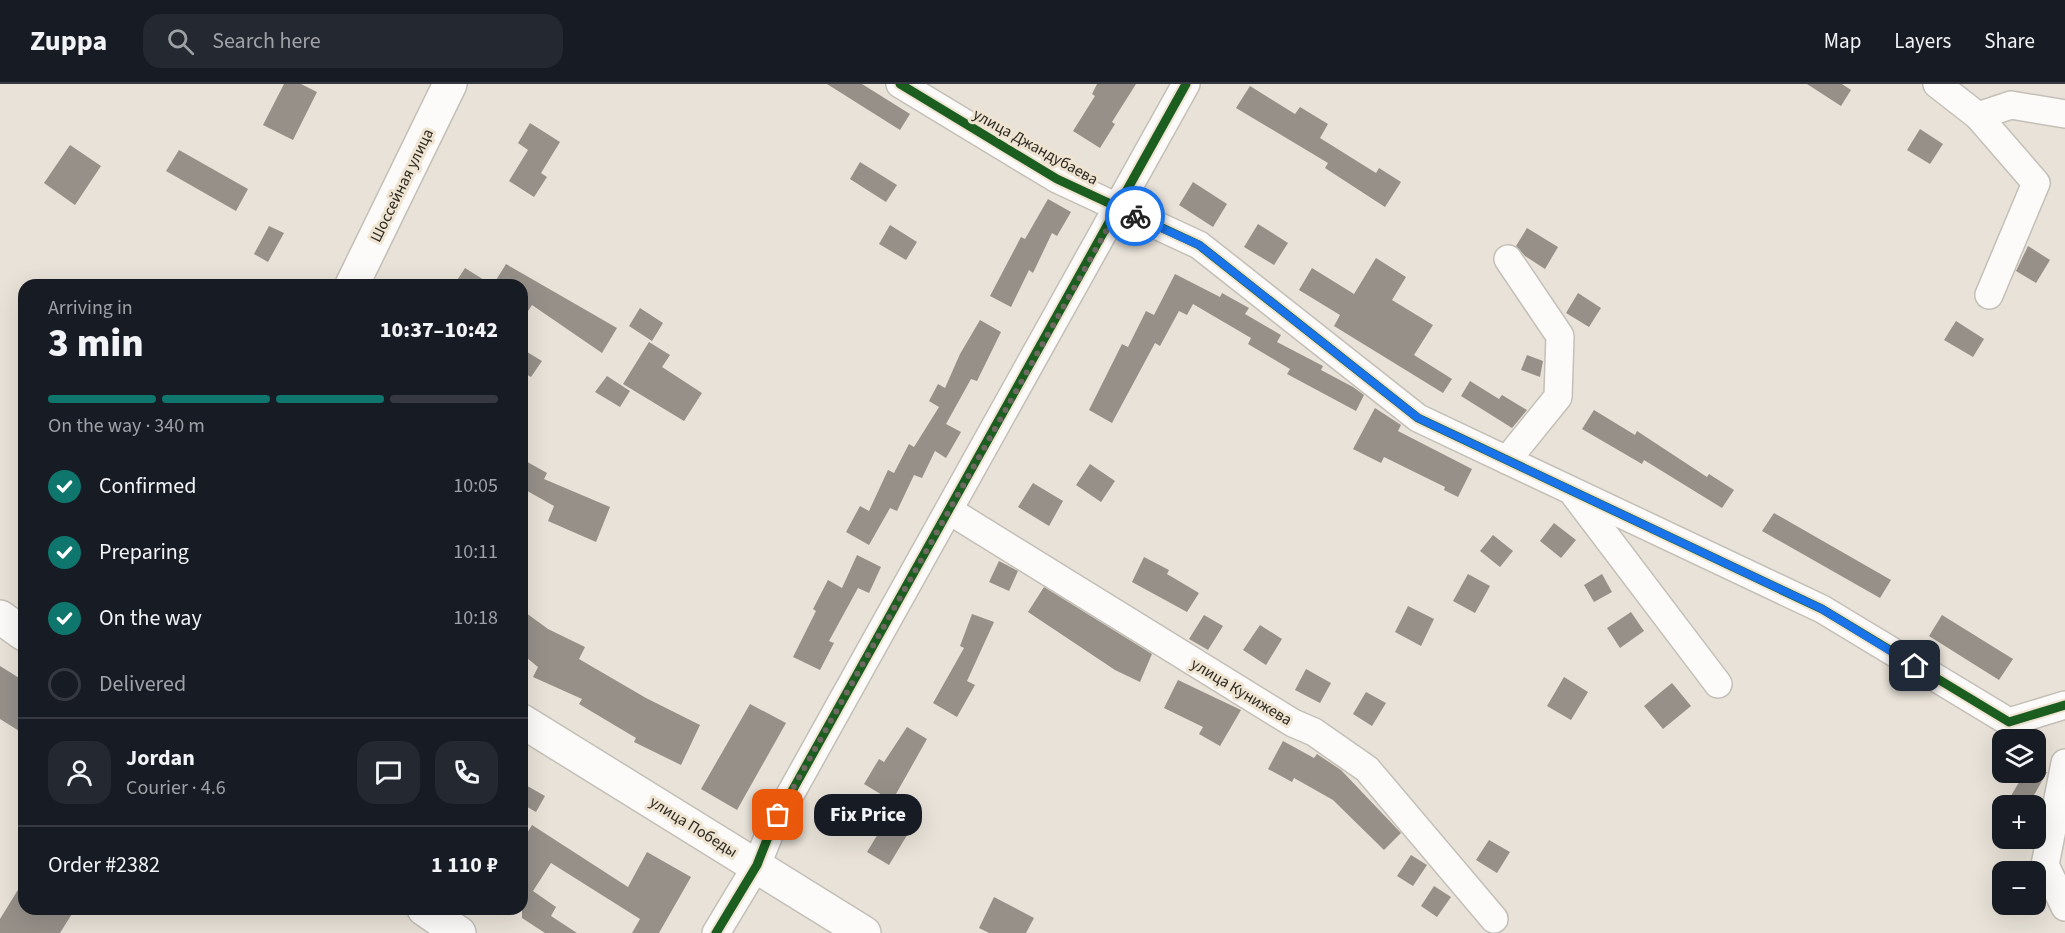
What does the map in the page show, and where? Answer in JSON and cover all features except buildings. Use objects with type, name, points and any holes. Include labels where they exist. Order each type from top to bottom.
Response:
[{"type":"main road","name":"Шоссейная улица","points":[[355,279],[450,84]]},
{"type":"main road","points":[[0,617],[18,630]]},
{"type":"main road","name":"улица Победы","points":[[528,725],[864,933]]},
{"type":"main road","points":[[433,915],[459,933]]},
{"type":"street","name":"улица Джандубаева","points":[[900,84],[1057,179],[1199,245],[1418,418],[1822,609],[2009,722],[2065,705]]},
{"type":"street","points":[[716,933],[757,865],[772,827],[1119,208],[1186,84]]},
{"type":"street","points":[[1937,84],[1978,116],[2036,183],[1989,296]]},
{"type":"street","points":[[1978,116],[2011,105],[2065,114]]},
{"type":"street","points":[[1507,460],[1558,397],[1560,336],[1508,259]]},
{"type":"street","points":[[1571,491],[1718,684]]},
{"type":"street","name":"улица Кунижева","points":[[950,511],[1293,723],[1314,732],[1367,769],[1494,918]]},
{"type":"street","points":[[2065,763],[2045,865],[2065,908]]},
{"type":"cycle path","points":[[900,84],[1057,179],[1199,245],[1418,418],[1822,609],[2009,722],[2065,705]]},
{"type":"cycle path","points":[[716,933],[757,865],[772,827],[1186,84]]},
{"type":"way so far","points":[[778,815],[1119,208],[1135,216]]},
{"type":"place","name":"Fix Price","points":[[778,815]]},
{"type":"route","points":[[1135,216],[1199,245],[1418,418],[1822,609],[1915,666]]}]
